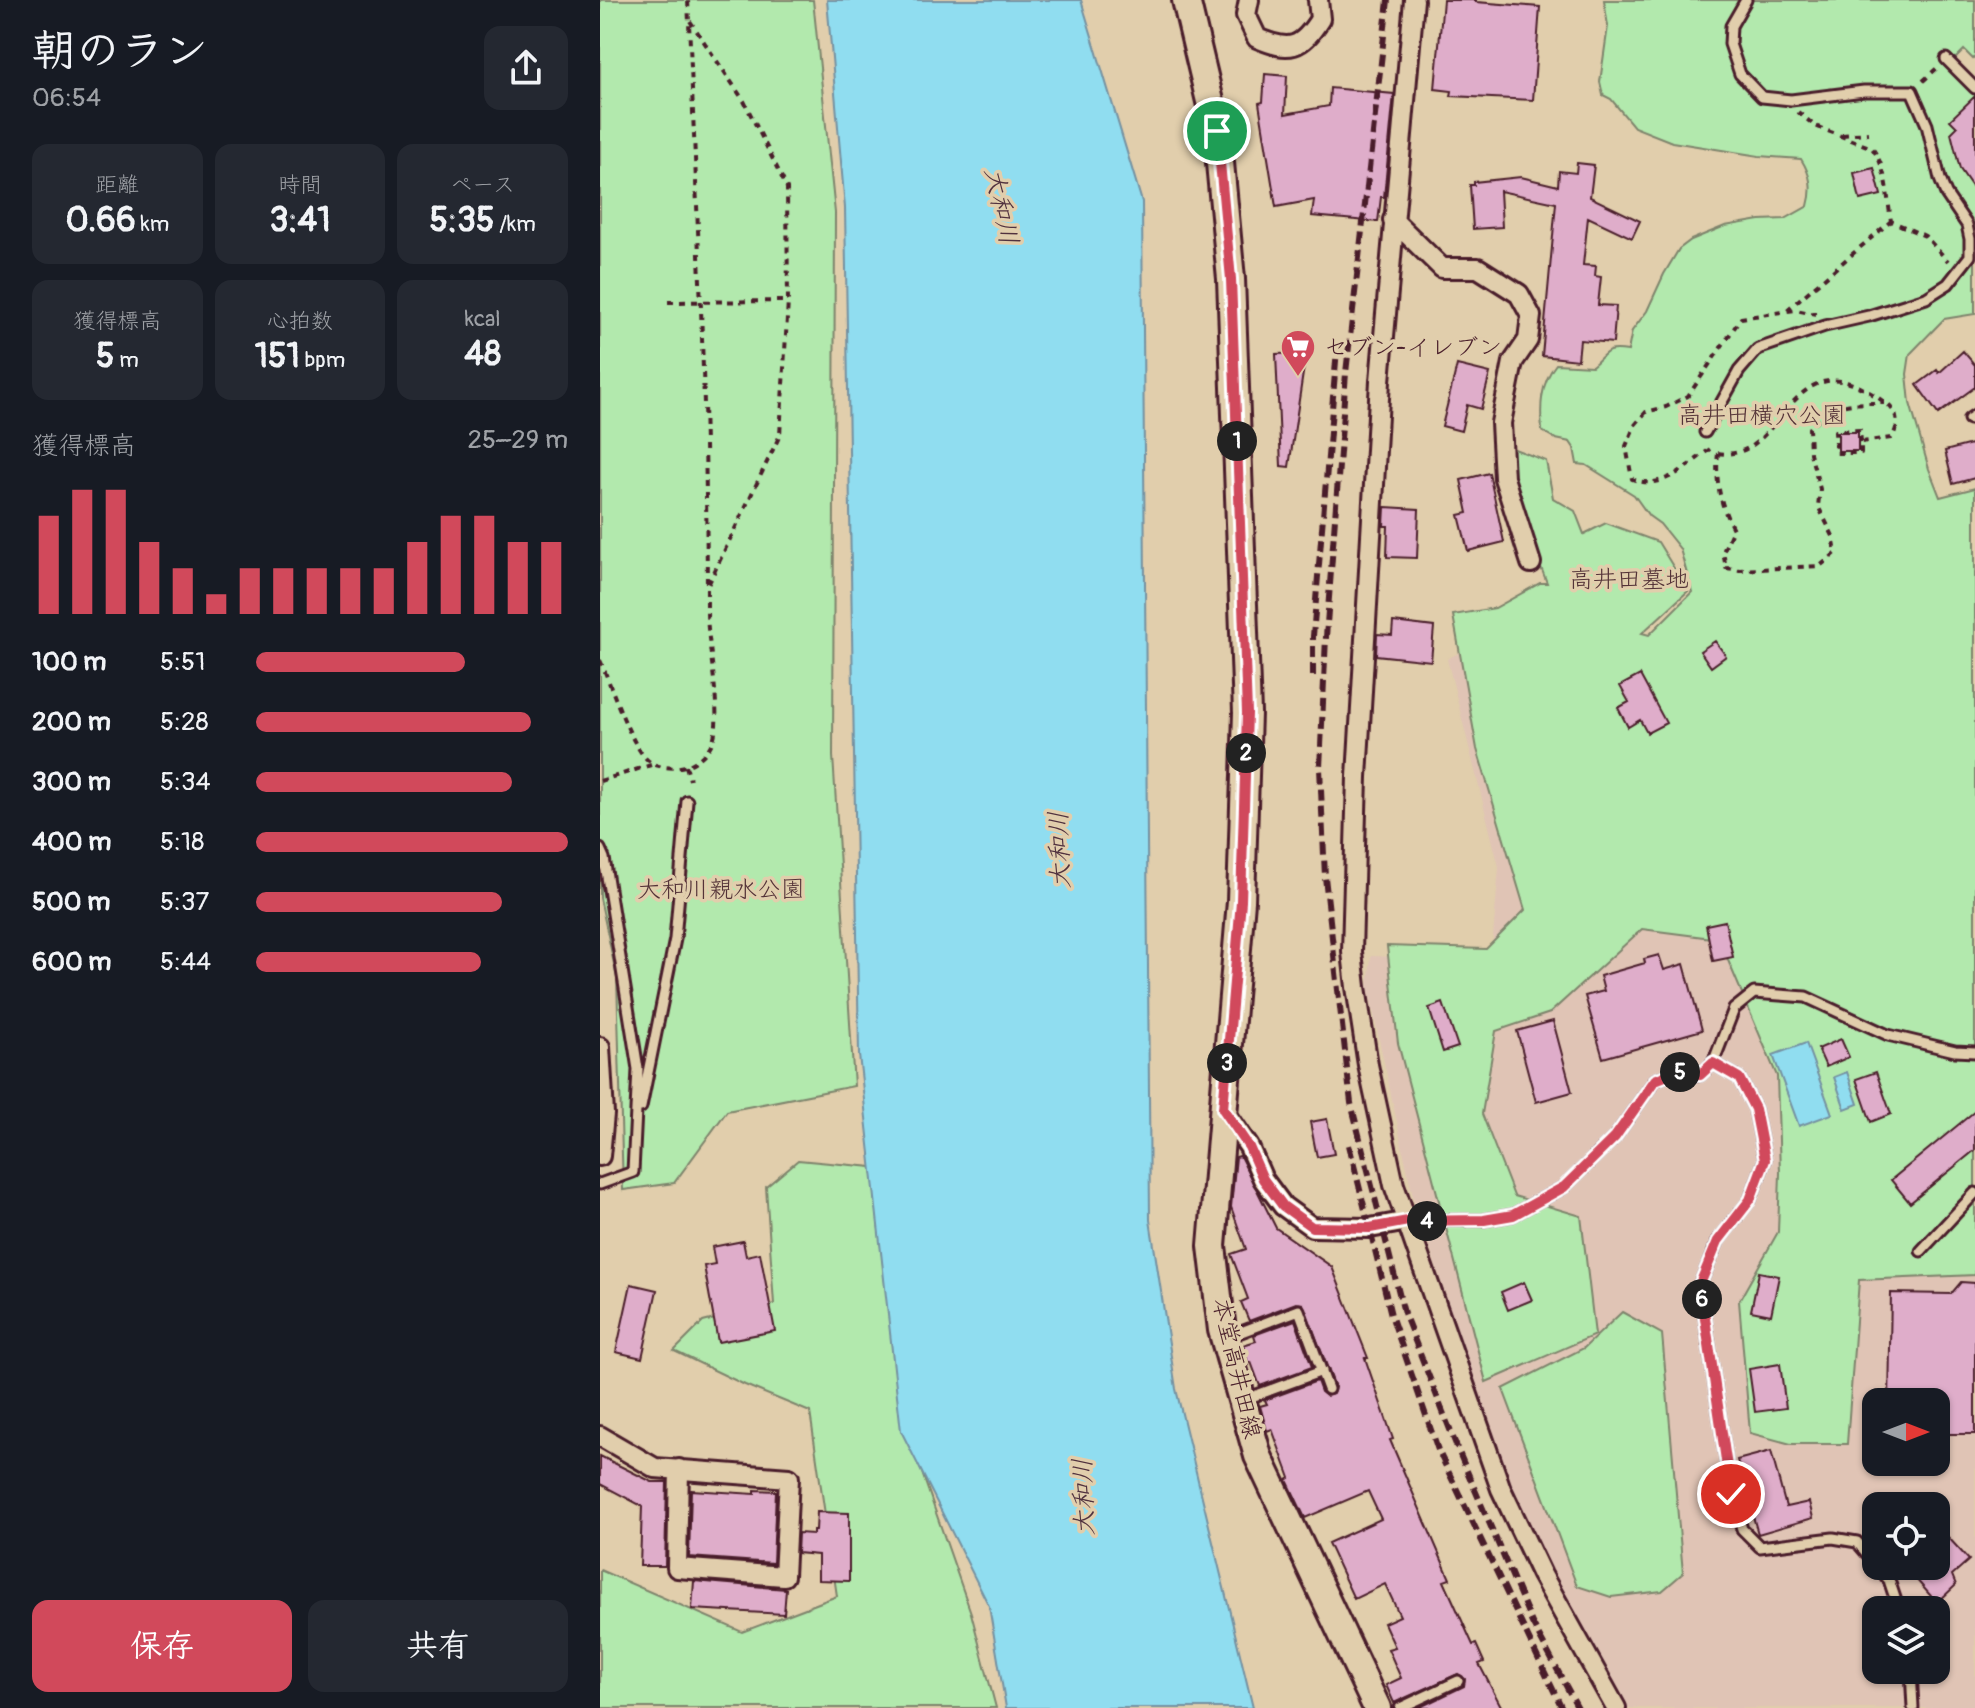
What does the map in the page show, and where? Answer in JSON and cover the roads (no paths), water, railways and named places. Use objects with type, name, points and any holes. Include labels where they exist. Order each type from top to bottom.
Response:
[{"type":"main road","name":"本堂高井田線","points":[[1186,0],[1217,131],[1231,279],[1246,682],[1241,901],[1212,1246],[1225,1338],[1258,1456],[1377,1708]]},
{"type":"street","points":[[1249,0],[1246,15],[1257,38],[1281,48],[1306,41],[1320,19],[1318,0]]},
{"type":"street","points":[[1414,0],[1380,381],[1357,777],[1352,952],[1368,1065],[1394,1185],[1501,1489],[1542,1575],[1616,1708]]},
{"type":"street","points":[[1393,220],[1442,268],[1478,268],[1519,294],[1531,316],[1528,340],[1513,362],[1501,423],[1504,478],[1531,563]]},
{"type":"street","points":[[600,1047],[604,1114],[600,1156]]},
{"type":"street","points":[[1223,1109],[1249,1147],[1263,1179],[1283,1206],[1312,1227],[1370,1228],[1408,1221]]},
{"type":"street","points":[[600,1436],[655,1468],[679,1469],[789,1478],[784,1576],[677,1568],[679,1469]]},
{"type":"lane","points":[[1705,432],[1739,371],[1758,349],[1926,298],[1948,284],[1970,256],[1967,225],[1946,194],[1927,125],[1912,91],[1864,91],[1787,99],[1762,97],[1740,74],[1730,44],[1731,26],[1746,0]]},
{"type":"lane","points":[[1946,59],[1975,88]]},
{"type":"lane","points":[[635,1134],[675,939],[687,801]]},
{"type":"lane","points":[[600,849],[604,858],[638,1069],[633,1172],[600,1184]]},
{"type":"lane","points":[[1408,1221],[1484,1220],[1513,1215],[1564,1187],[1615,1137],[1655,1080],[1677,1071],[1700,1075],[1713,1063],[1734,1009],[1754,993],[1806,997],[1888,1035],[1955,1051],[1975,1052]]},
{"type":"lane","points":[[1713,1063],[1739,1078],[1755,1109],[1765,1160],[1750,1200],[1718,1241],[1700,1284],[1731,1494],[1742,1529],[1760,1547],[1833,1538],[1857,1542],[1862,1548]]},
{"type":"lane","points":[[1921,1251],[1975,1193]]},
{"type":"lane","points":[[1225,1338],[1299,1310],[1328,1389]]},
{"type":"lane","points":[[1242,1401],[1322,1371]]},
{"type":"lane","points":[[1400,1708],[1458,1681]]},
{"type":"lane","points":[[1912,1684],[1913,1708]]},
{"type":"water","name":"大和川","points":[[827,0],[1081,0],[1142,202],[1150,1220],[1176,1389],[1253,1708],[1006,1708],[989,1606],[901,1431],[859,1055],[845,208]]},
{"type":"water","points":[[1806,1043],[1832,1114],[1799,1126],[1773,1055]]},
{"type":"water","points":[[1847,1072],[1858,1104],[1845,1109],[1834,1077]]},
{"type":"railway","points":[[1388,0],[1346,373],[1326,637],[1320,768],[1325,877],[1351,1103],[1404,1313],[1532,1623],[1578,1708]]},
{"type":"railway","points":[[1313,676],[1313,636],[1337,349]]},
{"type":"railway","points":[[1349,1145],[1391,1315],[1438,1450],[1562,1708]]},
{"type":"place","name":"セブン-イレブン","points":[[1298,378]]},
{"type":"park label","name":"高井田横穴公園","points":[[1762,415]]},
{"type":"park label","name":"高井田墓地","points":[[1629,579]]},
{"type":"park label","name":"大和川親水公園","points":[[721,889]]}]
